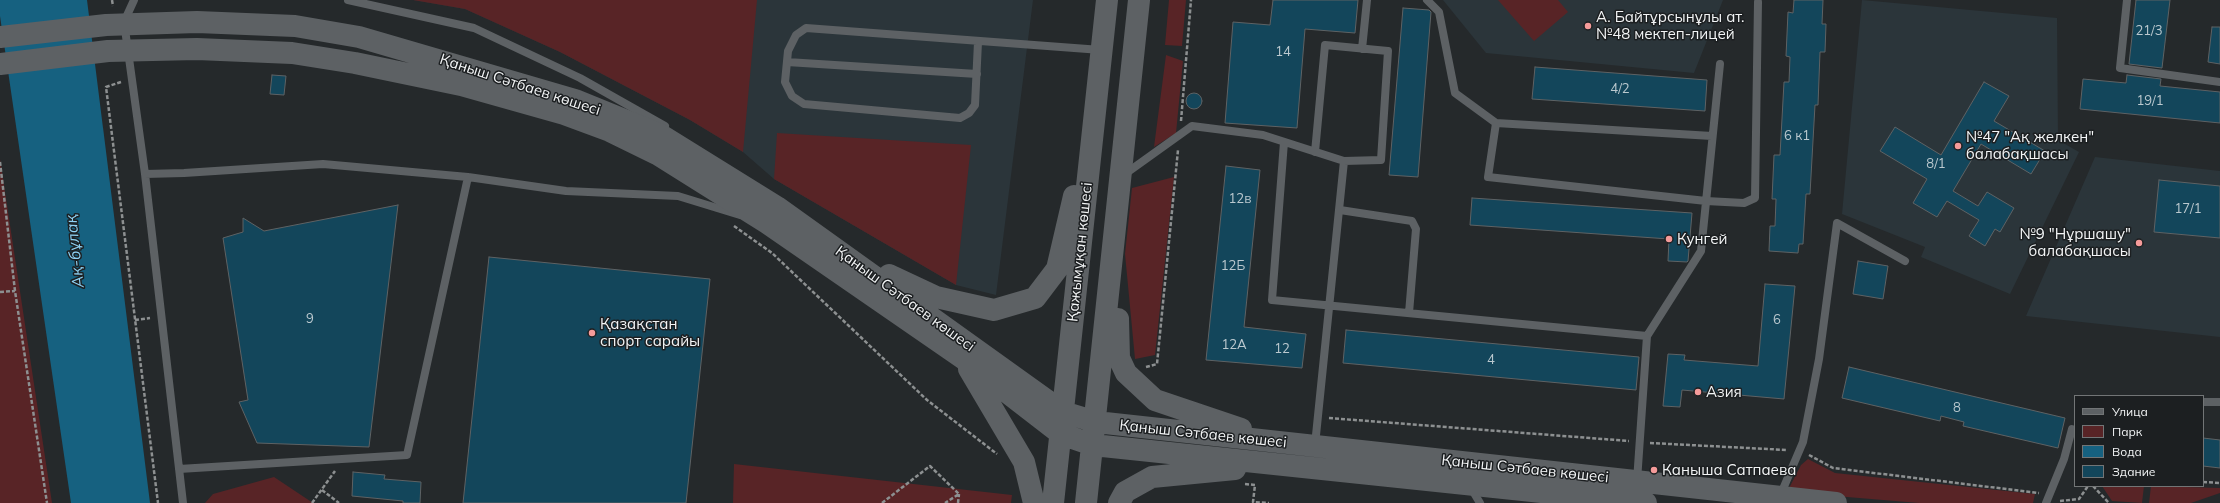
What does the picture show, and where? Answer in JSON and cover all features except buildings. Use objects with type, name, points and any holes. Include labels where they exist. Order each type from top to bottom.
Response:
[{"type":"main road","name":"Қажымұқан көшесі","points":[[1053,503],[1107,0]]},
{"type":"main road","points":[[1086,503],[1096,422],[1139,0]]},
{"type":"main road","name":"Қаныш Сәтбаев көшесі","points":[[0,37],[106,25],[197,22],[295,26],[360,37],[575,100],[661,135],[772,215],[1061,434],[1093,444],[1468,484],[1638,494],[1780,497],[1836,503]]},
{"type":"main road","name":"Қаныш Сәтбаев көшесі","points":[[0,64],[108,51],[197,49],[292,53],[355,63],[461,85],[564,114],[610,131],[657,154],[831,246],[1063,412],[1096,422],[1456,462],[1638,494]]},
{"type":"main road","points":[[831,246],[936,297],[994,310],[1035,298],[1057,270],[1095,112]]},
{"type":"main road","points":[[1114,239],[1119,358],[1126,373],[1155,400],[1280,442]]},
{"type":"main road","points":[[964,359],[1024,462],[1034,503]]},
{"type":"main road","points":[[1119,503],[1125,492],[1152,477],[1282,464]]},
{"type":"lane","points":[[134,0],[124,22],[145,174],[184,503]]},
{"type":"lane","points":[[348,0],[474,28],[580,78],[670,130]]},
{"type":"lane","points":[[1362,48],[1367,0]]},
{"type":"lane","points":[[1427,0],[1439,12],[1455,93],[1496,123],[1712,136]]},
{"type":"lane","points":[[2127,0],[2120,68],[2220,82]]},
{"type":"lane","points":[[1496,123],[1488,177],[1706,201],[1744,203],[1755,198],[1758,2]]},
{"type":"lane","points":[[978,42],[975,105],[969,113],[960,118],[804,104],[792,96],[785,82],[788,51],[796,35],[806,28],[978,42],[1102,50]]},
{"type":"lane","points":[[1121,176],[1192,126],[1263,135],[1315,152],[1344,161],[1381,160],[1388,51],[1325,45],[1315,152]]},
{"type":"lane","points":[[787,62],[977,74]]},
{"type":"lane","points":[[1638,494],[1640,442],[1648,336],[1701,251],[1720,64]]},
{"type":"lane","points":[[1284,142],[1272,300],[1648,336]]},
{"type":"lane","points":[[715,157],[772,215]]},
{"type":"lane","points":[[1315,446],[1344,161]]},
{"type":"lane","points":[[145,174],[184,174],[323,164],[468,177],[566,192],[678,196],[772,215]]},
{"type":"lane","points":[[179,469],[407,455],[468,177]]},
{"type":"lane","points":[[1340,210],[1412,220],[1416,229],[1409,313]]},
{"type":"lane","points":[[1780,497],[1803,442],[1819,359],[1837,223],[1905,261]]},
{"type":"lane","points":[[2204,402],[2220,402]]},
{"type":"lane","points":[[2046,503],[2064,459],[2072,429]]},
{"type":"lane","points":[[1456,462],[1480,503]]},
{"type":"path","points":[[1126,373],[1157,364],[1191,0]]},
{"type":"path","points":[[122,82],[106,87],[158,503]]},
{"type":"path","points":[[0,162],[15,291],[47,503]]},
{"type":"path","points":[[729,223],[772,253],[927,400],[998,455]]},
{"type":"path","points":[[0,292],[15,291]]},
{"type":"path","points":[[135,320],[151,318]]},
{"type":"path","points":[[1318,418],[1640,442],[1800,450],[1833,468],[2050,495],[2058,501],[2079,499],[2087,487]]},
{"type":"path","points":[[312,503],[344,458]]},
{"type":"path","points":[[882,503],[930,466],[959,494]]},
{"type":"path","points":[[2204,482],[2220,484]]},
{"type":"path","points":[[2095,487],[2109,503]]},
{"type":"path","points":[[322,490],[339,503]]},
{"type":"path","points":[[945,503],[959,494]]},
{"type":"path","points":[[958,503],[959,494]]},
{"type":"shaded area","points":[[413,0],[1033,0],[996,295],[956,285],[774,179],[743,152],[690,120],[560,52],[465,9]]},
{"type":"shaded area","name":"А. Байтұрсынұлы ат. №48 мектеп-лицей","points":[[1443,0],[1723,0],[1694,73],[1486,53]]},
{"type":"shaded area","name":"№47 \"Ақ желкен\" балабақшасы","points":[[1862,0],[2057,18],[2058,140],[2079,152],[2010,294],[1921,257],[1925,247],[1842,214]]},
{"type":"shaded area","name":"№9 \"Нұршашу\" балабақшасы","points":[[2095,157],[2220,171],[2220,337],[2026,316]]},
{"type":"green space","points":[[413,0],[757,0],[743,152],[690,120],[560,52],[465,9]]},
{"type":"green space","points":[[1169,0],[1186,0],[1182,46],[1165,45]]},
{"type":"green space","points":[[1498,0],[1558,0],[1568,12],[1534,41]]},
{"type":"green space","points":[[1166,55],[1183,61],[1176,133],[1154,147]]},
{"type":"green space","points":[[777,133],[971,145],[956,285],[774,179]]},
{"type":"green space","points":[[0,159],[52,503],[0,503]]},
{"type":"green space","points":[[1174,177],[1155,355],[1135,359],[1125,254],[1132,188]]},
{"type":"green space","points":[[1808,459],[1835,473],[2035,494],[2033,503],[1919,503],[1787,492],[1801,465]]},
{"type":"green space","points":[[734,464],[1012,495],[1011,503],[733,503]]},
{"type":"green space","points":[[274,477],[313,503],[205,503],[213,494]]},
{"type":"green space","points":[[2103,487],[2144,487],[2142,503],[2112,501]]},
{"type":"green space","points":[[2151,487],[2220,488],[2220,493],[2191,503],[2149,503]]},
{"type":"water","name":"Ақ-бұлақ","points":[[0,0],[87,0],[150,503],[71,503],[0,16]]},
{"type":"place","name":"А. Байтұрсынұлы ат. №48 мектеп-лицей","points":[[1588,26]]},
{"type":"place","name":"№47 \"Ақ желкен\" балабақшасы","points":[[1958,146]]},
{"type":"place","name":"Кунгей","points":[[1669,239]]},
{"type":"place","name":"№9 \"Нұршашу\" балабақшасы","points":[[2139,243]]},
{"type":"place","name":"Қазақстан спорт сарайы","points":[[592,333]]},
{"type":"place","name":"Азия","points":[[1698,392]]},
{"type":"place","name":"Каныша Сатпаева","points":[[1654,470]]}]
